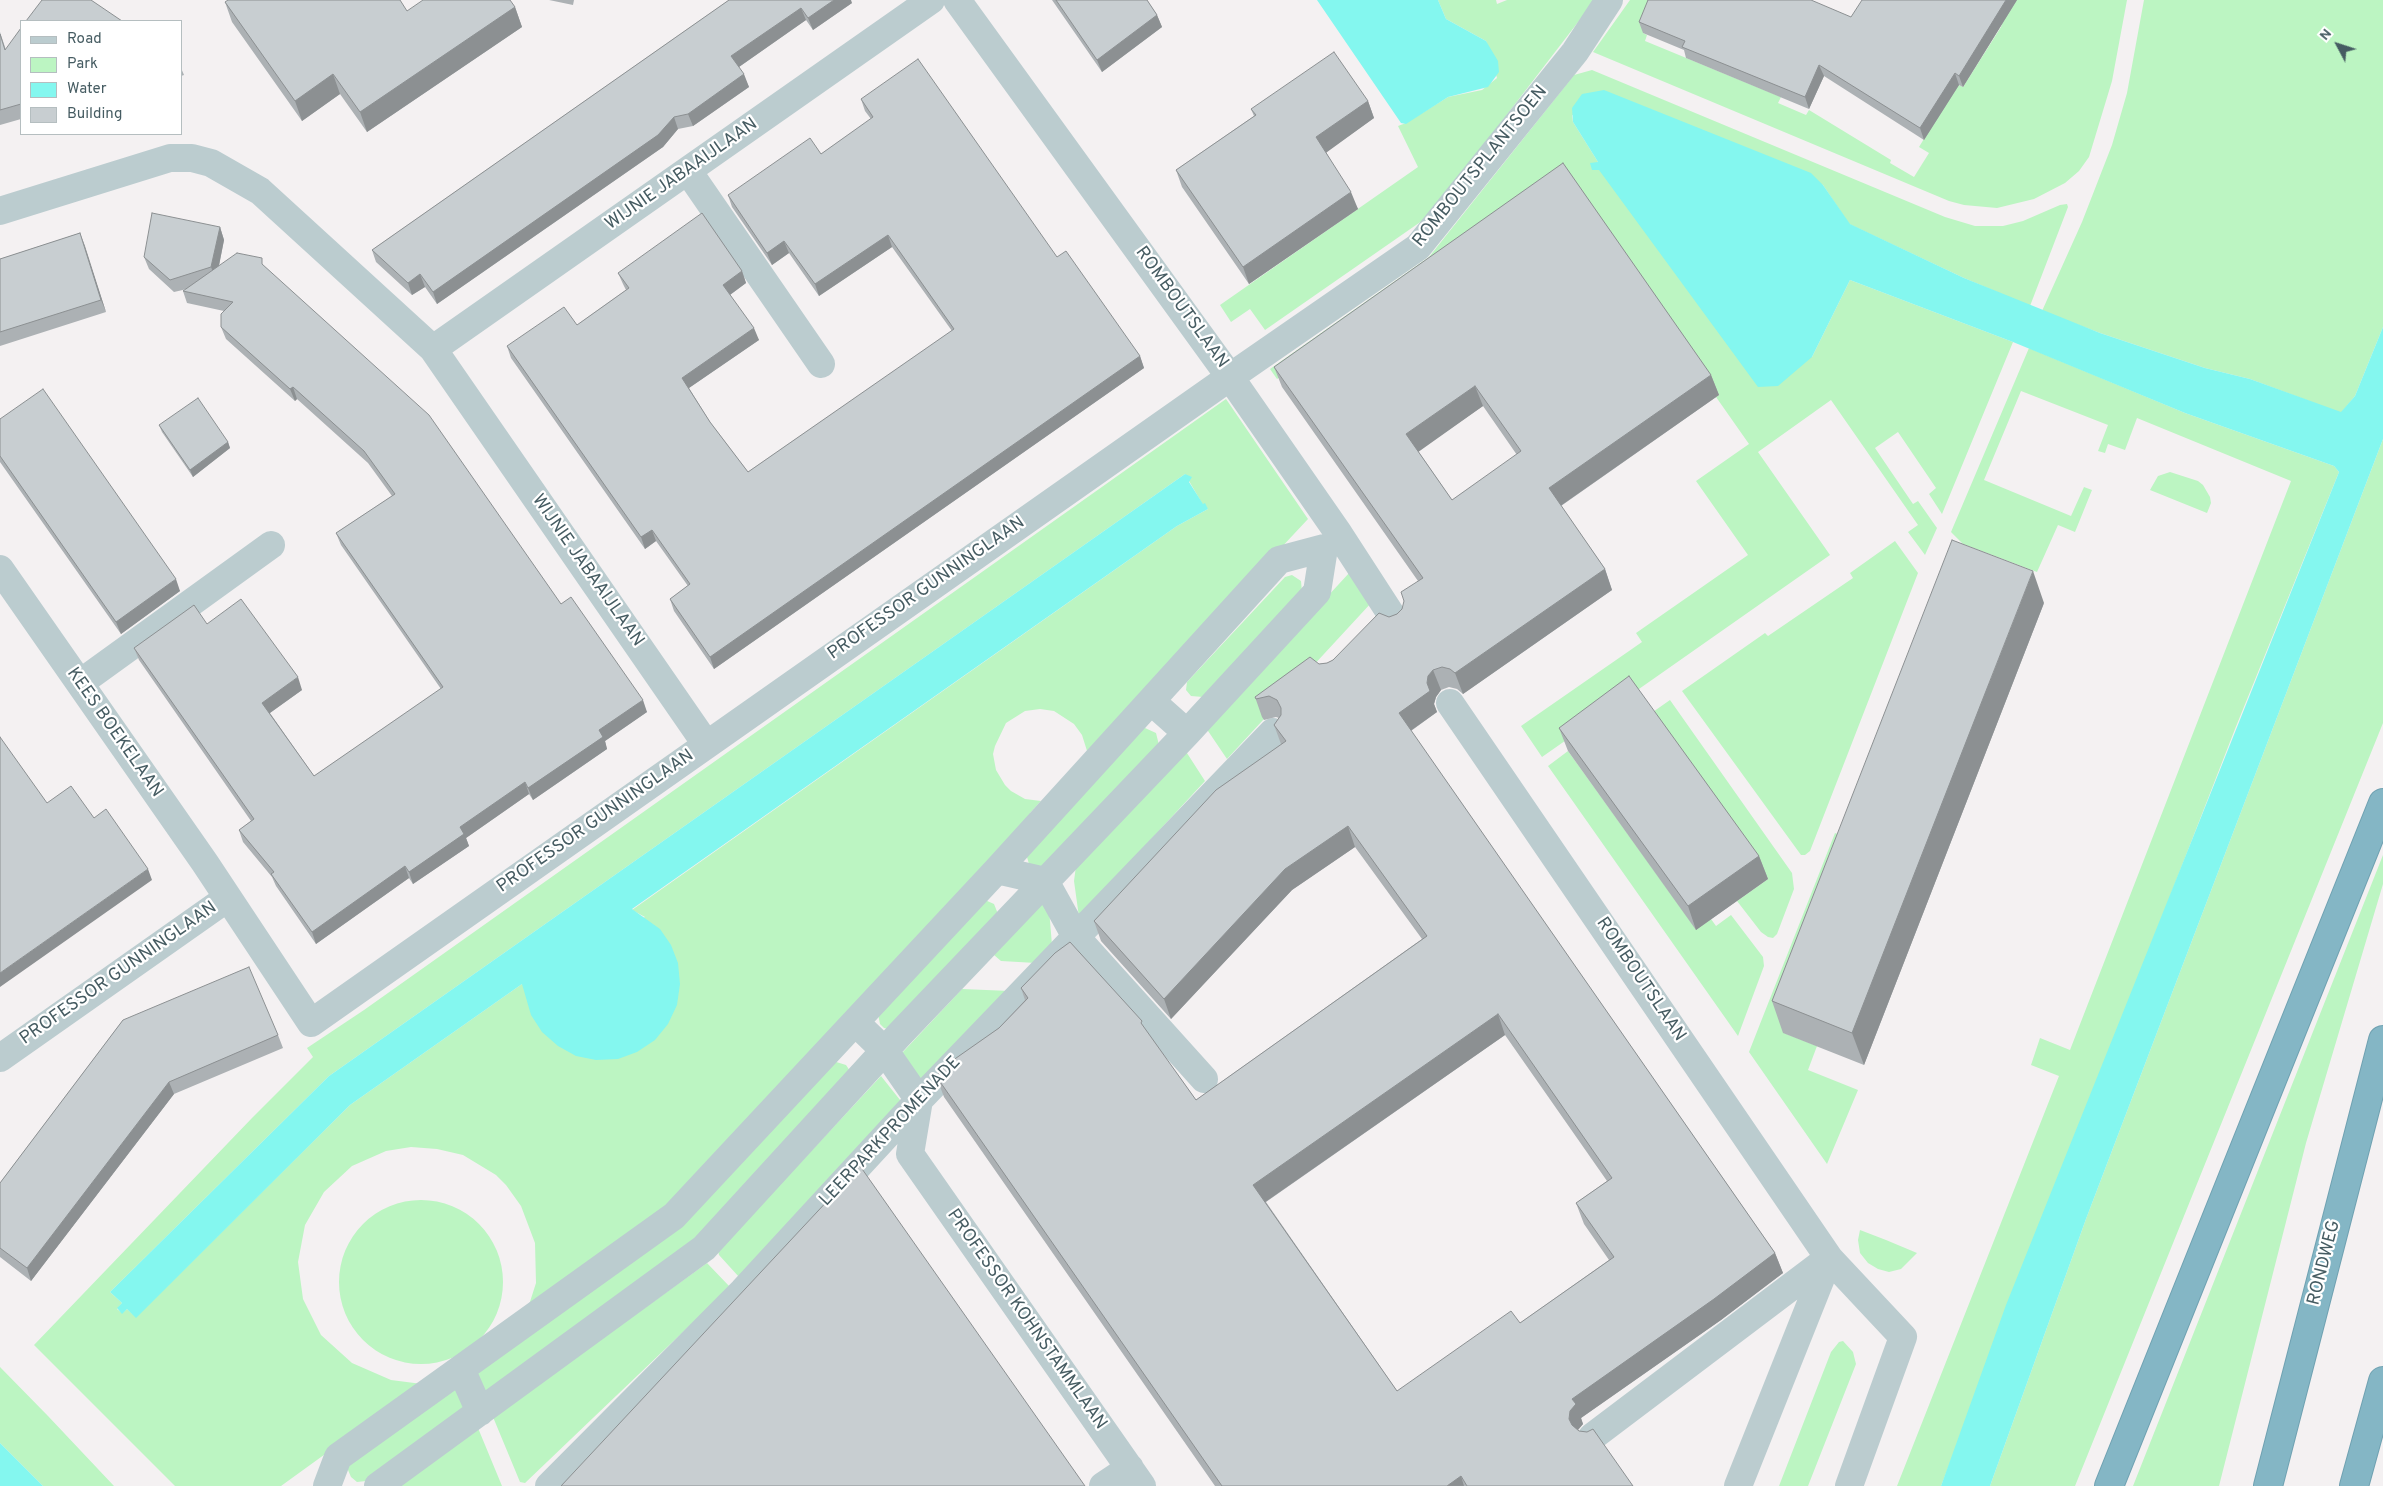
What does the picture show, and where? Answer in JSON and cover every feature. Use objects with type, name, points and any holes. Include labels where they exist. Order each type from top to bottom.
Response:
[{"type":"highway","points":[[2109,1486],[2383,803]]},
{"type":"highway","name":"RONDWEG","points":[[2268,1486],[2383,1040]]},
{"type":"highway","points":[[2354,1486],[2383,1381]]},
{"type":"street","name":"WIJNIE JABAAIJLAAN","points":[[433,349],[931,0]]},
{"type":"street","name":"ROMBOUTSLAAN","points":[[957,0],[1230,377],[1331,541],[1392,616],[1368,630]]},
{"type":"street","name":"ROMBOUTSPLANTSOEN","points":[[1230,377],[1418,247],[1575,52],[1608,0]]},
{"type":"street","name":"WIJNIE JABAAIJLAAN","points":[[0,211],[170,158],[192,158],[211,164],[260,191],[433,349],[706,744]]},
{"type":"street","points":[[688,171],[821,364]]},
{"type":"street","name":"PROFESSOR GUNNINGLAAN","points":[[0,1058],[226,899],[312,1023],[1230,377]]},
{"type":"street","points":[[327,1486],[338,1457],[674,1216],[856,1023],[1279,560],[1331,541]]},
{"type":"street","points":[[378,1486],[704,1248],[885,1051],[1187,733],[1317,592],[1331,541]]},
{"type":"street","points":[[80,683],[271,545]]},
{"type":"street","name":"KEES BOEKELAAN","points":[[0,569],[205,864],[226,899]]},
{"type":"street","points":[[1151,701],[1187,733]]},
{"type":"street","name":"ROMBOUTSLAAN","points":[[1450,703],[1829,1258],[1903,1337],[1849,1486]]},
{"type":"street","name":"LEERPARKPROMENADE","points":[[549,1486],[743,1291],[919,1100],[1272,732]]},
{"type":"street","points":[[997,870],[1045,881],[1076,936],[1204,1079]]},
{"type":"street","points":[[856,1023],[885,1051],[919,1100]]},
{"type":"street","name":"PROFESSOR KOHNSTAMMLAAN","points":[[919,1100],[910,1154],[1136,1477]]},
{"type":"street","points":[[1592,1437],[1829,1258]]},
{"type":"street","points":[[1738,1486],[1829,1258]]},
{"type":"street","points":[[461,1368],[480,1412]]},
{"type":"street","points":[[1103,1486],[1136,1477]]},
{"type":"green space","points":[[1438,0],[1496,0],[1497,4],[1507,0],[1595,0],[1429,216],[1265,330],[1250,309],[1231,322],[1220,305],[1418,167],[1398,126],[1448,97],[1482,90],[1497,78],[1486,41],[1446,19]]},
{"type":"green space","points":[[1630,0],[1657,0],[1643,33],[1647,35],[1645,41],[1781,97],[1778,103],[1806,115],[1809,110],[1891,160],[1890,163],[1914,177],[1929,153],[1919,147],[1957,84],[1963,87],[2001,27],[2009,0],[2127,0],[2112,81],[2089,157],[2079,171],[2065,183],[2034,199],[1997,208],[1964,205],[1949,201],[1593,52]]},
{"type":"green space","points":[[2144,0],[2383,0],[2383,327],[2355,396],[2341,413],[2250,379],[2205,368],[2100,333],[2042,311],[2082,222],[2112,145],[2127,93]]},
{"type":"green space","points":[[1592,70],[1945,217],[1975,226],[2003,226],[2023,221],[2060,205],[2067,204],[2068,207],[2030,306],[1964,278],[1849,224],[1823,185],[1572,115],[1573,122],[1598,162],[1592,170],[1599,169],[1812,357],[1850,280],[2013,342],[1942,514],[1929,494],[1936,488],[1898,432],[1875,448],[1913,504],[1918,501],[1937,528],[1925,555],[1908,532],[1918,525],[1831,400],[1758,452],[1830,555],[1542,757],[1521,726],[1642,642],[1636,633],[1748,555],[1696,481],[1749,444],[1716,397],[1719,395],[1297,366],[1277,379],[1270,369],[1429,257],[1574,75]]},
{"type":"green space","points":[[2029,348],[2185,413],[2334,466],[2339,472],[2235,729],[1941,1486],[1897,1486],[2059,1076],[2031,1065],[2040,1038],[2070,1050],[2291,481],[2137,418],[2125,450],[2108,444],[2105,453],[2098,451],[2108,425],[2021,391],[1984,480],[2071,516],[2084,487],[2092,490],[2075,532],[2058,525],[2037,572],[1963,544],[1951,532]]},
{"type":"green space","points":[[1226,399],[1308,519],[1088,754],[1082,735],[1074,724],[1054,711],[1040,709],[1025,711],[1006,723],[993,754],[996,770],[1011,791],[1025,799],[1041,801],[1030,813],[1032,816],[665,1209],[528,1308],[536,1283],[535,1243],[521,1206],[506,1185],[496,1175],[463,1155],[437,1149],[411,1147],[386,1151],[352,1166],[324,1192],[305,1225],[298,1262],[303,1299],[321,1335],[352,1363],[391,1380],[422,1384],[281,1486],[175,1486],[34,1345],[313,1057],[307,1048],[364,1010]],"holes":[[[1185,474],[1203,505],[1208,509],[1177,526],[632,910],[645,917],[522,984],[350,1105],[136,1317],[127,1309],[122,1313],[117,1309],[122,1303],[110,1292],[329,1076]]]},
{"type":"green space","points":[[2383,439],[2383,723],[2075,1486],[1990,1486],[2086,1219]]},
{"type":"green space","points":[[2170,472],[2198,481],[2203,485],[2210,497],[2211,503],[2207,513],[2150,490],[2158,476]]},
{"type":"green space","points":[[1895,541],[1918,573],[1810,851],[1805,855],[1801,855],[1682,691],[1765,633],[1768,636],[1853,578],[1850,573]]},
{"type":"green space","points":[[1350,572],[1372,602],[1227,759],[1206,728]]},
{"type":"green space","points":[[1292,575],[1301,581],[1302,592],[1203,697],[1191,696],[1186,690],[1187,682],[1285,577]]},
{"type":"green space","points":[[1670,700],[1792,873],[1794,889],[1777,934],[1773,938],[1761,932],[1737,901],[1768,879],[1650,714]]},
{"type":"green space","points":[[1145,728],[1156,733],[1159,745],[1045,867],[1029,864],[1027,857],[1142,729]]},
{"type":"green space","points":[[1185,750],[1205,781],[1079,917],[1074,881],[1076,866]]},
{"type":"green space","points":[[1568,751],[1696,929],[1711,919],[1716,926],[1731,915],[1763,957],[1764,966],[1738,1036],[1548,766]]},
{"type":"green space","points":[[1835,833],[1859,842],[1784,1033],[1817,1046],[1808,1070],[1858,1090],[1827,1164],[1749,1052]]},
{"type":"green space","points":[[2383,855],[2383,884],[2306,1143],[2219,1486],[2133,1486]]},
{"type":"green space","points":[[985,900],[994,904],[998,914],[889,1029],[884,1028],[880,1024],[878,1014]]},
{"type":"green space","points":[[1045,900],[1049,909],[1052,945],[1036,963],[1001,961],[994,955]]},
{"type":"green space","points":[[962,989],[1010,991],[923,1083],[902,1053]]},
{"type":"green space","points":[[833,1061],[846,1065],[850,1071],[699,1239],[484,1396],[475,1373]]},
{"type":"green space","points":[[881,1076],[904,1105],[739,1277],[719,1255],[718,1251]]},
{"type":"green space","points":[[421,1200],[452,1206],[479,1224],[497,1251],[503,1282],[497,1313],[479,1340],[452,1358],[421,1364],[390,1358],[363,1340],[345,1313],[339,1282],[345,1251],[363,1224],[390,1206]]},
{"type":"green space","points":[[1860,1230],[1917,1253],[1901,1269],[1889,1272],[1878,1269],[1868,1263],[1860,1253],[1858,1240]]},
{"type":"green space","points":[[707,1263],[730,1287],[525,1483],[520,1482],[493,1417]]},
{"type":"green space","points":[[1843,1341],[1853,1352],[1856,1364],[1808,1486],[1779,1486],[1831,1352],[1839,1342]]},
{"type":"green space","points":[[0,1367],[114,1486],[43,1486],[0,1443]]},
{"type":"green space","points":[[460,1384],[470,1406],[366,1481],[357,1482],[351,1477],[348,1464]]},
{"type":"green space","points":[[478,1428],[502,1486],[397,1486]]},
{"type":"water","points":[[1317,0],[1438,0],[1446,19],[1486,41],[1498,61],[1499,72],[1488,87],[1448,97],[1406,124],[1401,123]]},
{"type":"water","points":[[1604,90],[1811,173],[1823,185],[1850,224],[1964,278],[2100,333],[2205,368],[2250,379],[2341,412],[2355,396],[2383,327],[2383,439],[2086,1219],[1990,1486],[1941,1486],[2006,1305],[2339,472],[2334,466],[2185,413],[2013,342],[1850,280],[1812,357],[1778,386],[1758,387],[1599,170],[1592,170],[1590,163],[1598,162],[1573,122],[1572,108],[1582,94]]},
{"type":"water","points":[[1185,474],[1192,477],[1189,482],[1208,509],[1177,526],[632,909],[660,929],[671,945],[678,963],[680,984],[677,1005],[668,1024],[655,1040],[637,1052],[618,1059],[596,1060],[576,1056],[558,1046],[542,1032],[531,1015],[522,984],[350,1105],[136,1318],[127,1309],[122,1314],[117,1308],[122,1303],[110,1292],[329,1076]]},
{"type":"water","points":[[0,1443],[43,1486],[0,1486]]},
{"type":"building","points":[[42,0],[91,0],[121,20],[27,20]]},
{"type":"building","points":[[228,0],[400,0],[407,11],[423,0],[510,0],[515,7],[360,112],[333,74],[295,101],[225,2]]},
{"type":"building","points":[[729,0],[834,0],[808,18],[801,8],[731,56],[744,74],[688,114],[674,117],[658,135],[433,292],[420,274],[408,283],[372,250]]},
{"type":"building","points":[[1056,0],[1147,0],[1157,15],[1097,60]]},
{"type":"building","points":[[1648,0],[1811,0],[1851,17],[1862,0],[2006,0],[1959,76],[1955,73],[1920,128],[1819,65],[1805,97],[1682,47],[1685,41],[1639,22]]},
{"type":"building","points":[[20,29],[20,104],[0,110],[0,34],[5,50]]},
{"type":"building","points":[[1334,52],[1368,101],[1316,137],[1351,192],[1243,267],[1176,170],[1256,115],[1251,109]]},
{"type":"building","points":[[918,59],[1057,257],[1066,251],[1140,356],[710,657],[670,599],[690,584],[652,530],[641,537],[507,346],[564,307],[577,325],[629,288],[618,273],[702,213],[742,271],[723,285],[754,328],[682,378],[710,422],[748,472],[954,329],[888,235],[815,284],[784,241],[767,253],[728,195],[810,138],[821,154],[873,117],[861,99]]},
{"type":"building","points":[[1563,163],[1711,375],[1549,488],[1605,569],[1455,673],[1450,669],[1442,667],[1433,670],[1428,676],[1427,683],[1430,691],[1399,713],[1775,1253],[1714,1299],[1572,1399],[1576,1404],[1570,1411],[1569,1419],[1572,1425],[1579,1431],[1587,1432],[1593,1429],[1633,1486],[1467,1486],[1461,1476],[1447,1486],[1222,1486],[936,1076],[949,1063],[999,1028],[1028,998],[1021,988],[1055,953],[1070,942],[1142,1021],[1141,1023],[1196,1100],[1427,936],[1348,826],[1285,869],[1164,999],[1094,921],[1216,790],[1286,741],[1274,725],[1281,715],[1281,708],[1277,700],[1269,696],[1256,699],[1255,697],[1310,657],[1319,664],[1333,660],[1379,613],[1389,617],[1397,614],[1402,609],[1404,601],[1401,592],[1423,578],[1274,367]],"holes":[[[1475,386],[1521,451],[1452,500],[1406,434]],[[1498,1014],[1612,1178],[1576,1203],[1614,1257],[1520,1323],[1511,1311],[1397,1391],[1253,1185]]]},
{"type":"building","points":[[152,213],[220,227],[211,267],[170,280],[144,257]]},
{"type":"building","points":[[80,233],[101,300],[0,332],[0,259]]},
{"type":"building","points":[[237,253],[262,258],[262,264],[429,415],[561,604],[571,597],[643,700],[599,730],[603,737],[528,788],[525,782],[460,827],[464,834],[409,872],[405,866],[312,932],[271,874],[274,872],[239,830],[254,819],[134,648],[194,605],[207,624],[241,599],[298,677],[262,703],[314,776],[443,687],[336,533],[395,494],[364,451],[293,387],[290,389],[221,327],[221,314],[233,302],[183,291]]},
{"type":"building","points":[[43,389],[176,579],[116,622],[0,456],[0,419]]},
{"type":"building","points":[[198,398],[228,442],[190,470],[159,425]]},
{"type":"building","points":[[1952,540],[2033,571],[1852,1033],[1772,1001]]},
{"type":"building","points":[[1629,676],[1759,856],[1688,906],[1559,728]]},
{"type":"building","points":[[0,737],[47,803],[71,786],[94,818],[106,809],[148,869],[0,973]]},
{"type":"building","points":[[249,967],[278,1035],[169,1082],[27,1268],[0,1248],[0,1183],[123,1020]]},
{"type":"building","points":[[860,1166],[1085,1486],[561,1486]]}]
